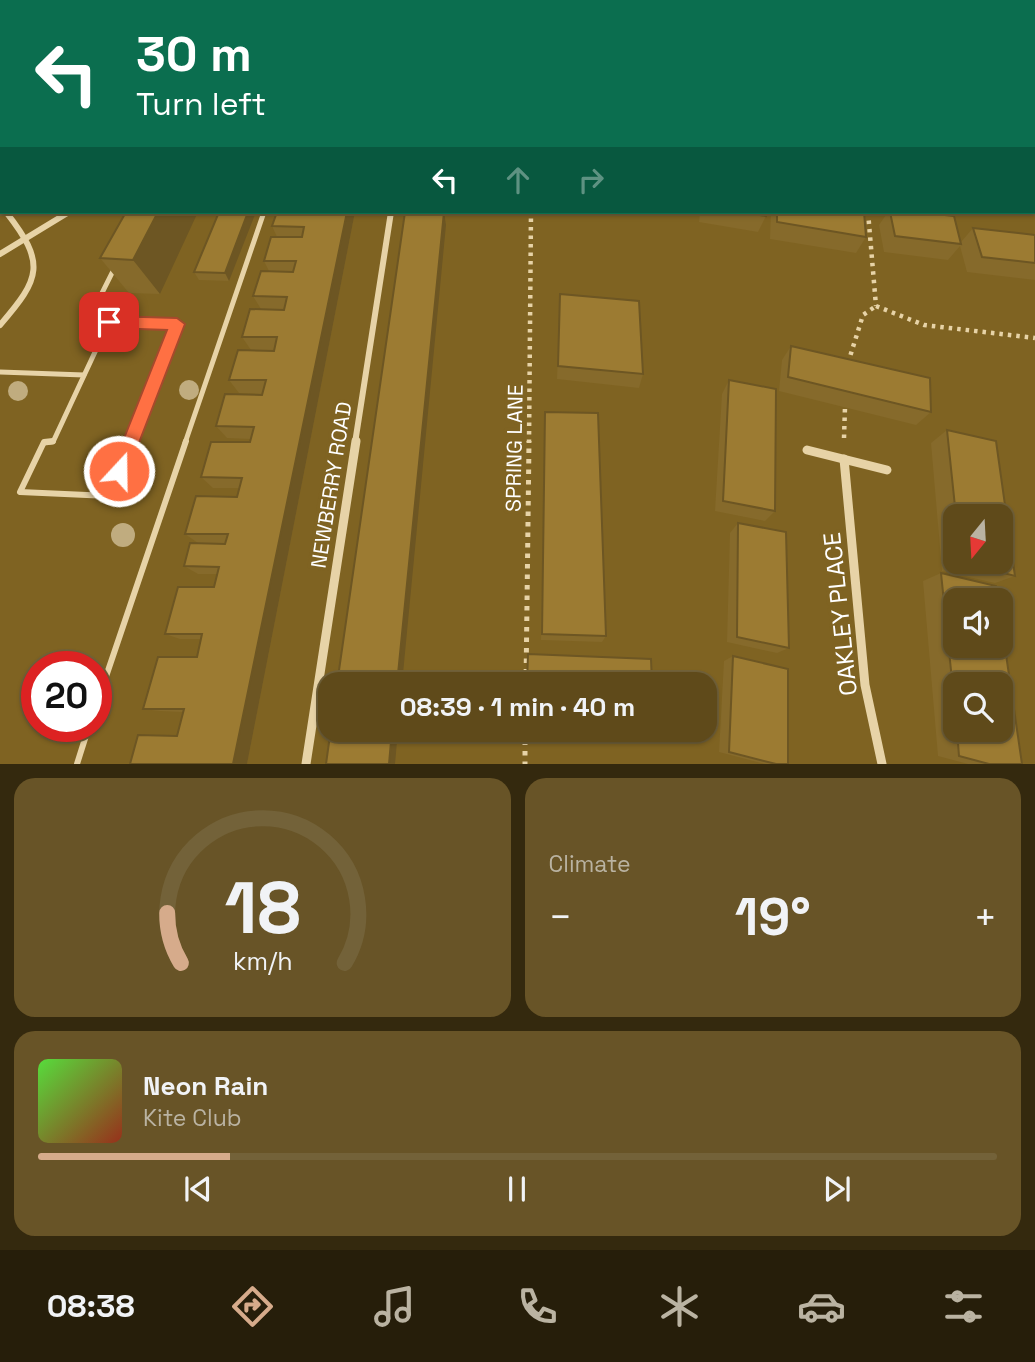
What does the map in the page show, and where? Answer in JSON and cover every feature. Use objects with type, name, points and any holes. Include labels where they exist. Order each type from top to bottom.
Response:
[{"type":"street","points":[[0,325],[33,288],[36,260],[29,238],[8,214]]},
{"type":"street","points":[[0,254],[66,214]]},
{"type":"street","name":"NEWBERRY ROAD","points":[[306,764],[391,214]]},
{"type":"street","points":[[807,450],[887,470]]},
{"type":"street","name":"OAKLEY PLACE","points":[[844,459],[865,685],[882,764]]},
{"type":"lane","points":[[112,659],[263,214]]},
{"type":"lane","points":[[109,322],[177,324],[109,496],[20,492],[44,442],[53,442],[109,322],[117,302],[98,301],[116,265]]},
{"type":"lane","points":[[0,372],[84,375]]},
{"type":"lane","points":[[77,764],[84,742]]},
{"type":"path","name":"SPRING LANE","points":[[526,672],[531,214]]},
{"type":"path","points":[[868,214],[876,306]]},
{"type":"path","points":[[876,306],[924,325],[1035,338]]},
{"type":"path","points":[[845,373],[863,315],[876,306]]},
{"type":"path","points":[[844,459],[845,407]]},
{"type":"path","points":[[525,742],[525,764]]},
{"type":"building","points":[[125,214],[157,214],[133,260],[100,258]]},
{"type":"building","points":[[218,214],[247,214],[225,273],[194,272]]},
{"type":"building","points":[[276,214],[347,214],[233,764],[130,764],[138,735],[177,736],[184,709],[143,709],[158,657],[197,657],[202,634],[165,634],[178,587],[214,587],[219,567],[184,566],[190,543],[225,544],[228,534],[185,534],[196,496],[237,497],[242,478],[201,477],[211,442],[250,442],[254,427],[216,426],[225,394],[262,395],[266,380],[229,380],[238,350],[274,351],[277,337],[242,337],[250,309],[284,310],[287,297],[253,296],[261,271],[293,272],[296,261],[264,261],[271,237],[302,237],[304,227],[272,226]]},
{"type":"building","points":[[405,214],[444,214],[398,672],[339,672]]},
{"type":"building","points":[[777,214],[864,214],[866,237],[777,222]]},
{"type":"building","points":[[890,214],[954,216],[961,244],[895,236]]},
{"type":"building","points":[[973,228],[1035,235],[1035,263],[982,257]]},
{"type":"building","points":[[560,294],[639,301],[643,374],[558,366]]},
{"type":"building","points":[[791,346],[930,378],[931,412],[788,377]]},
{"type":"building","points":[[729,380],[776,389],[775,511],[723,501]]},
{"type":"building","points":[[545,412],[598,413],[606,636],[542,634]]},
{"type":"building","points":[[947,430],[996,441],[1005,504],[955,504]]},
{"type":"building","points":[[738,523],[786,532],[789,648],[737,637]]},
{"type":"building","points":[[941,573],[996,588],[943,588],[943,592]]},
{"type":"building","points":[[528,654],[651,659],[652,672],[527,672]]},
{"type":"building","points":[[733,656],[788,669],[788,764],[776,764],[729,752]]},
{"type":"building","points":[[950,658],[1007,658],[1009,672],[951,672]]},
{"type":"building","points":[[1013,702],[1022,764],[989,764],[959,756],[958,742],[1013,742]]},
{"type":"building","points":[[329,742],[391,742],[389,764],[326,764]]},
{"type":"route","points":[[109,322],[177,324],[119,471]]}]
